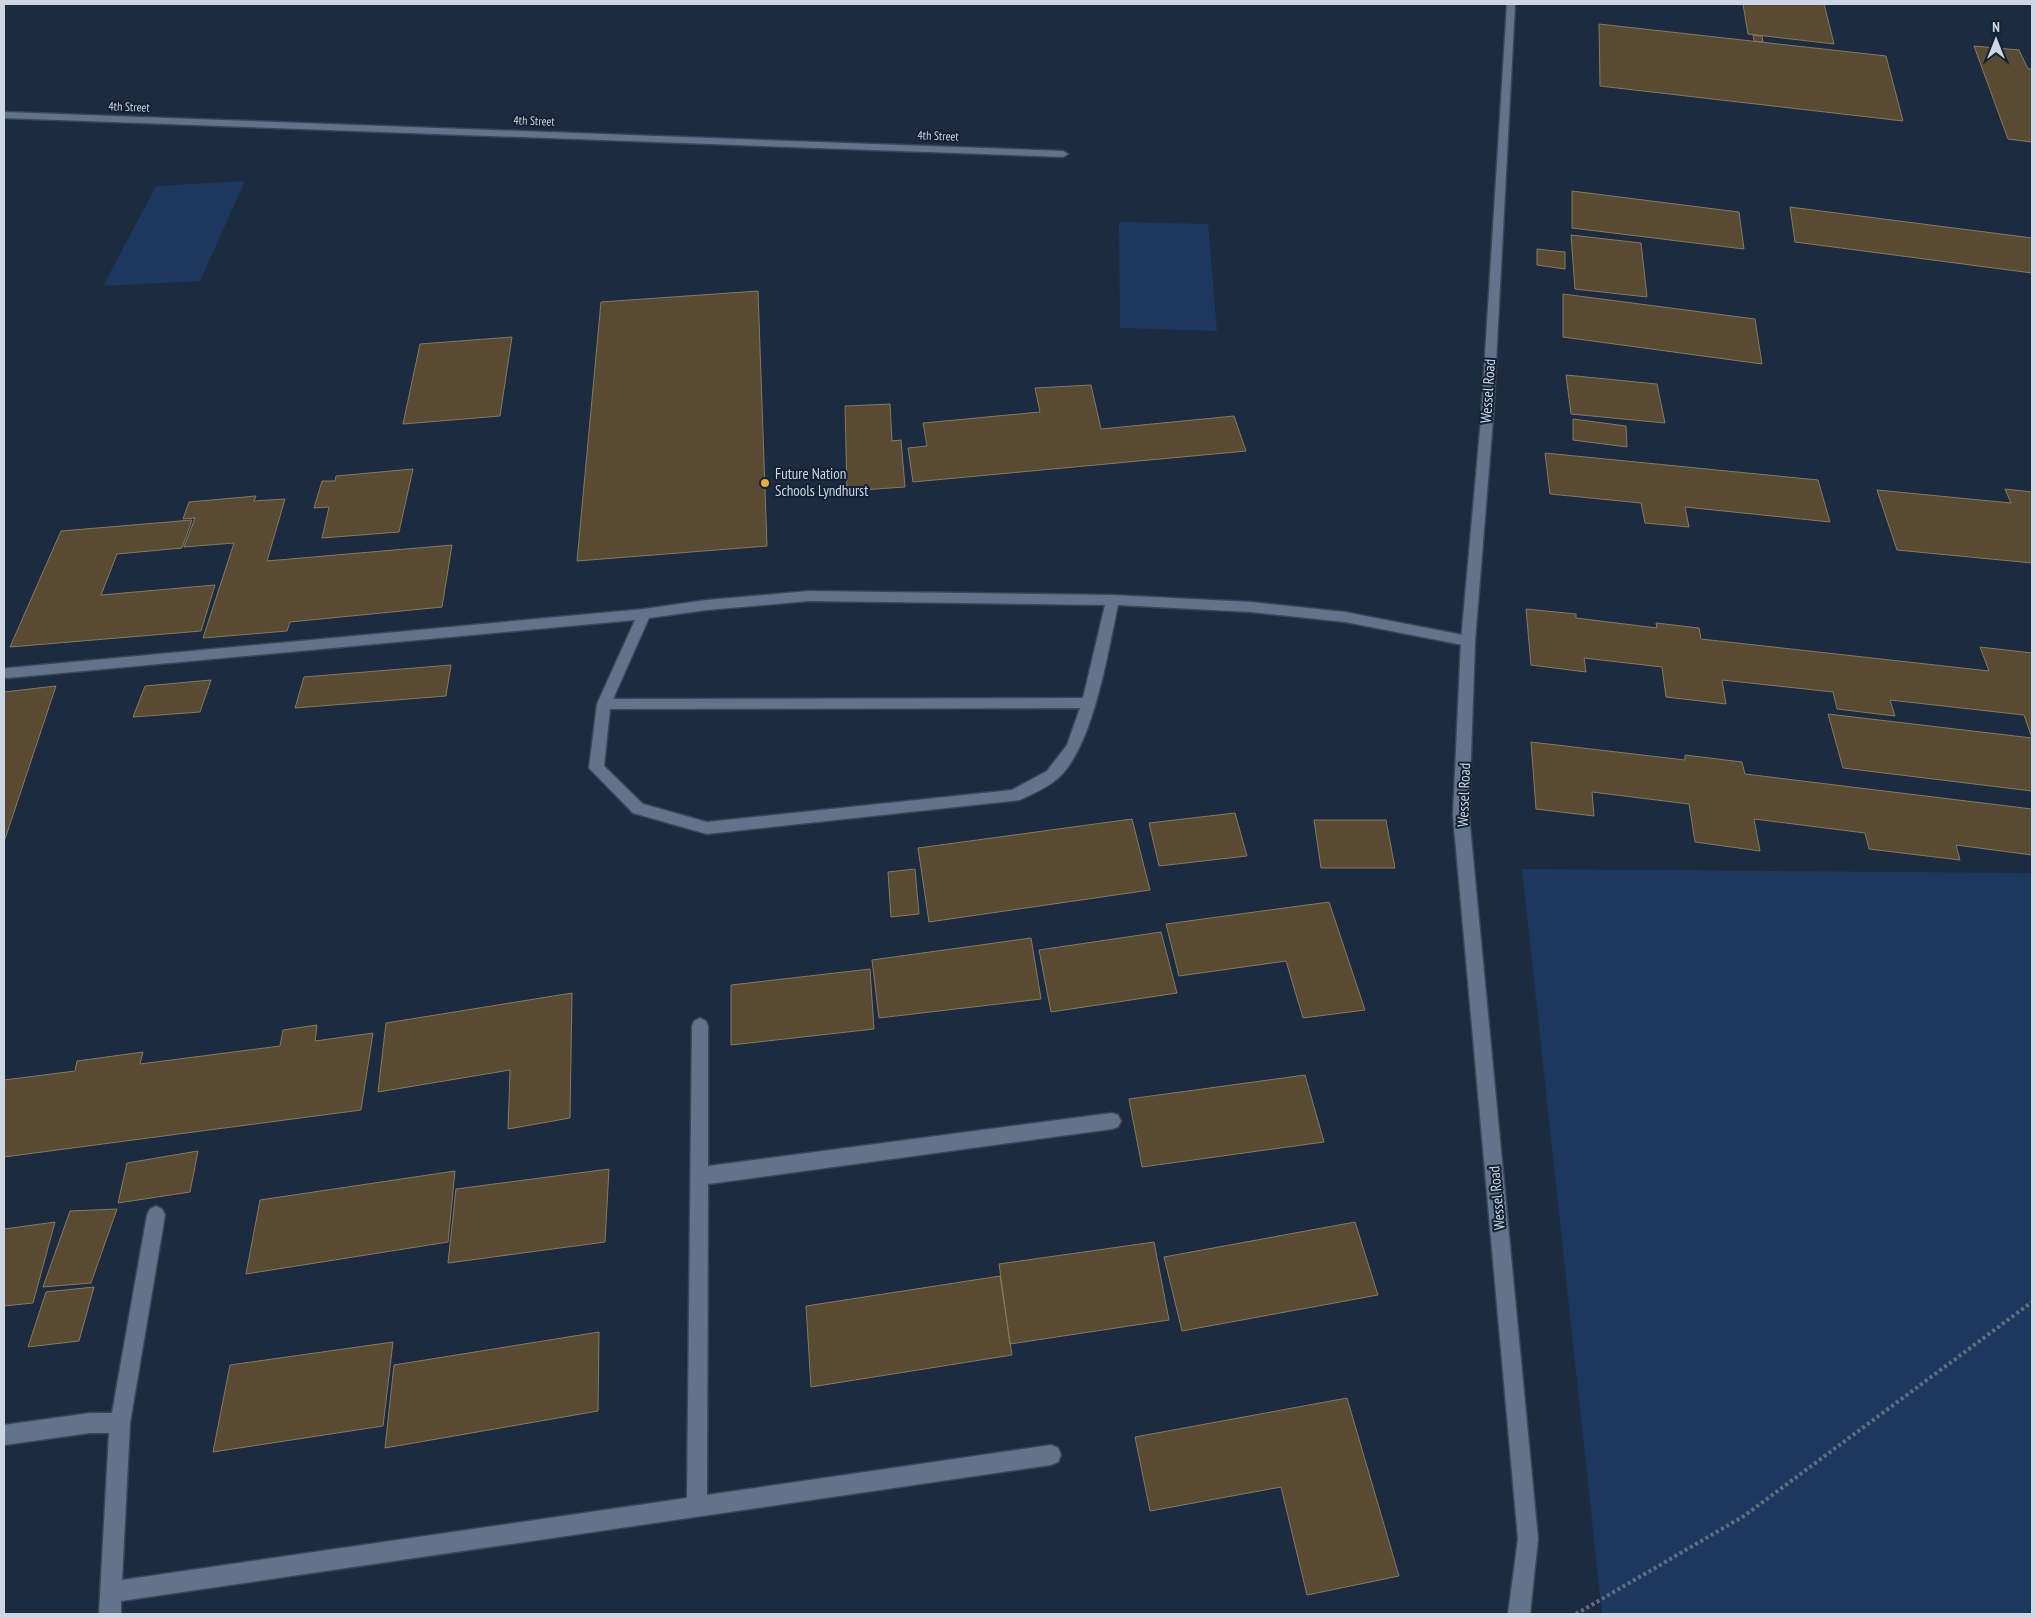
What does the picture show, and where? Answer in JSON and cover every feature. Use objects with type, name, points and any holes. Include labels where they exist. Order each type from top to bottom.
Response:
[{"type":"street","name":"Wessel Road","points":[[1511,4],[1486,419],[1468,641],[1461,815],[1528,1539],[1519,1614]]},
{"type":"street","name":"4th Street","points":[[4,115],[1063,154]]},
{"type":"street","points":[[8,673],[644,614],[708,605],[809,596],[1113,600],[1251,607],[1345,617],[1468,641]]},
{"type":"street","points":[[644,614],[604,704],[596,768],[638,809],[707,828],[1015,796],[1052,775],[1073,748],[1089,703],[1113,600]]},
{"type":"street","points":[[604,704],[1089,703]]},
{"type":"street","points":[[697,1507],[700,1026]]},
{"type":"street","points":[[699,1176],[1112,1121]]},
{"type":"street","points":[[110,1614],[120,1423],[156,1214]]},
{"type":"street","points":[[4,1435],[90,1423],[120,1423]]},
{"type":"street","points":[[112,1592],[1051,1455]]},
{"type":"path","points":[[1576,1614],[1744,1516],[2032,1302]]},
{"type":"shaded area","points":[[245,181],[200,281],[103,286],[156,186]]},
{"type":"shaded area","points":[[1119,222],[1208,224],[1217,331],[1120,328]]},
{"type":"shaded area","points":[[1522,869],[2032,873],[2032,1614],[1602,1614]]},
{"type":"building","points":[[1743,4],[1824,4],[1834,44],[1748,34]]},
{"type":"building","points":[[1599,24],[1886,56],[1903,121],[1600,86]]},
{"type":"building","points":[[1753,35],[1762,36],[1763,42],[1754,41]]},
{"type":"building","points":[[1974,46],[2019,50],[2028,69],[2032,69],[2032,142],[2008,139]]},
{"type":"building","points":[[1572,191],[1739,212],[1744,249],[1572,228]]},
{"type":"building","points":[[1790,207],[2032,238],[2032,273],[1795,242]]},
{"type":"building","points":[[1571,235],[1641,243],[1647,297],[1575,289]]},
{"type":"building","points":[[1537,249],[1565,252],[1565,269],[1537,265]]},
{"type":"building","points":[[758,291],[767,546],[577,561],[601,302]]},
{"type":"building","points":[[1563,294],[1755,319],[1762,364],[1563,337]]},
{"type":"building","points":[[512,337],[500,416],[403,424],[420,344]]},
{"type":"building","points":[[1566,375],[1657,384],[1665,423],[1571,414]]},
{"type":"building","points":[[1091,385],[1101,429],[1234,416],[1246,451],[913,482],[908,448],[927,446],[923,423],[1040,412],[1035,388]]},
{"type":"building","points":[[890,404],[892,441],[901,440],[905,487],[847,491],[845,406]]},
{"type":"building","points":[[1573,419],[1626,426],[1627,447],[1573,440]]},
{"type":"building","points":[[1545,453],[1818,480],[1830,522],[1685,507],[1689,527],[1645,523],[1641,503],[1550,494]]},
{"type":"building","points":[[413,469],[399,532],[322,538],[329,507],[314,508],[322,481],[335,481],[336,476]]},
{"type":"building","points":[[2005,489],[2032,492],[2032,563],[1897,550],[1877,490],[2011,503]]},
{"type":"building","points":[[256,496],[254,501],[285,499],[267,561],[452,545],[442,607],[290,622],[287,631],[203,638],[234,543],[184,547],[195,518],[183,519],[189,502]]},
{"type":"building","points":[[192,520],[182,548],[117,554],[101,595],[215,585],[201,631],[10,647],[61,531]]},
{"type":"building","points":[[1526,609],[1576,614],[1576,618],[1657,628],[1656,623],[1699,628],[1701,639],[1989,671],[1980,647],[2032,653],[2032,738],[2024,715],[1890,700],[1895,716],[1837,709],[1833,692],[1722,680],[1726,704],[1666,697],[1662,667],[1584,658],[1586,672],[1531,665]]},
{"type":"building","points":[[451,665],[446,696],[295,708],[304,677]]},
{"type":"building","points":[[211,680],[200,712],[133,717],[145,686]]},
{"type":"building","points":[[56,686],[4,842],[4,692]]},
{"type":"building","points":[[1828,714],[2032,738],[2032,791],[1843,768]]},
{"type":"building","points":[[1531,742],[1685,760],[1685,755],[1742,762],[1745,774],[2032,809],[2032,855],[1956,845],[1960,860],[1869,849],[1865,833],[1754,819],[1760,851],[1695,842],[1689,804],[1592,792],[1594,816],[1536,809]]},
{"type":"building","points":[[1235,813],[1247,856],[1159,866],[1149,823]]},
{"type":"building","points":[[1132,819],[1150,890],[929,922],[918,848]]},
{"type":"building","points":[[1314,820],[1386,820],[1395,868],[1321,868]]},
{"type":"building","points":[[915,869],[919,914],[891,917],[888,872]]},
{"type":"building","points":[[1329,902],[1365,1010],[1303,1018],[1286,961],[1179,976],[1166,924]]},
{"type":"building","points":[[1161,932],[1177,993],[1051,1012],[1039,950]]},
{"type":"building","points":[[1031,938],[1041,999],[879,1018],[872,960]]},
{"type":"building","points":[[870,969],[874,1029],[731,1045],[731,985]]},
{"type":"building","points":[[572,993],[570,1118],[508,1129],[510,1070],[378,1092],[386,1023]]},
{"type":"building","points":[[317,1025],[315,1041],[373,1033],[361,1110],[4,1157],[4,1080],[75,1071],[77,1061],[143,1052],[140,1064],[280,1046],[283,1030]]},
{"type":"building","points":[[1305,1075],[1324,1142],[1142,1167],[1129,1099]]},
{"type":"building","points":[[198,1151],[190,1192],[118,1203],[127,1163]]},
{"type":"building","points":[[609,1169],[605,1242],[448,1263],[456,1189]]},
{"type":"building","points":[[455,1171],[448,1242],[246,1274],[260,1200]]},
{"type":"building","points":[[117,1209],[91,1283],[43,1287],[70,1211]]},
{"type":"building","points":[[55,1222],[33,1303],[4,1306],[4,1229]]},
{"type":"building","points":[[1355,1222],[1378,1295],[1182,1331],[1164,1257]]},
{"type":"building","points":[[1154,1242],[1169,1320],[1010,1344],[999,1264]]},
{"type":"building","points":[[1000,1276],[1012,1355],[811,1387],[806,1306]]},
{"type":"building","points":[[94,1287],[79,1341],[28,1347],[46,1292]]},
{"type":"building","points":[[599,1332],[598,1411],[385,1448],[394,1365]]},
{"type":"building","points":[[393,1342],[383,1426],[213,1452],[230,1365]]},
{"type":"building","points":[[1347,1398],[1399,1576],[1307,1595],[1281,1487],[1150,1511],[1135,1437]]},
{"type":"place","name":"Future Nation Schools Lyndhurst","points":[[765,483]]}]
